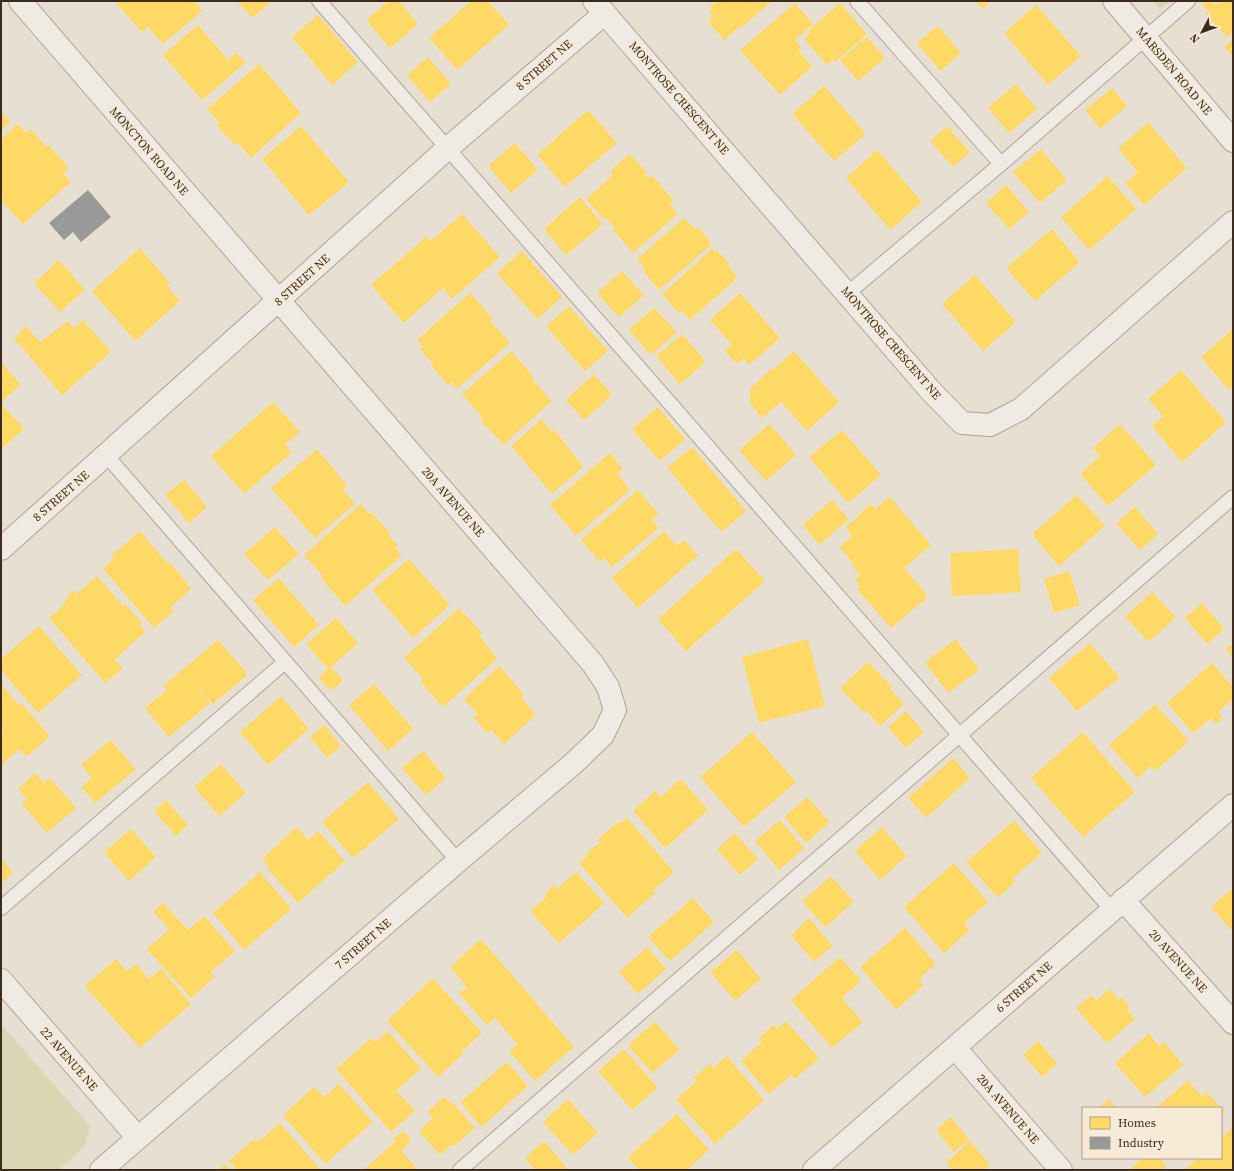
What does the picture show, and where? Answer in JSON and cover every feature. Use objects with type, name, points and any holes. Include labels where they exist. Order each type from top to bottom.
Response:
[{"type":"street","name":"MONCTON ROAD NE","points":[[20,1],[279,300]]},
{"type":"street","name":"MARSDEN ROAD NE","points":[[1114,1],[1233,141]]},
{"type":"street","name":"8 STREET NE","points":[[1,549],[448,148],[599,7]]},
{"type":"street","name":"MONTROSE CRESCENT NE","points":[[599,7],[930,390],[962,423],[990,425],[1021,409],[1233,222]]},
{"type":"street","name":"20A AVENUE NE","points":[[279,300],[593,664],[608,687],[615,710]]},
{"type":"street","name":"7 STREET NE","points":[[101,1170],[458,861],[580,758],[603,735],[615,710]]},
{"type":"street","name":"6 STREET NE","points":[[814,1170],[1233,805]]},
{"type":"street","name":"20 AVENUE NE","points":[[1117,905],[1233,1023]]},
{"type":"street","name":"22 AVENUE NE","points":[[1,980],[138,1138]]},
{"type":"street","name":"20A AVENUE NE","points":[[955,1048],[1061,1170]]},
{"type":"lane","points":[[319,1],[961,735],[1117,905]]},
{"type":"lane","points":[[857,1],[1001,164]]},
{"type":"lane","points":[[848,294],[1001,164],[1188,1]]},
{"type":"lane","points":[[106,456],[458,861]]},
{"type":"lane","points":[[460,1170],[1233,498]]},
{"type":"lane","points":[[1,908],[285,662]]},
{"type":"shaded area","points":[[1153,1],[1170,1],[1160,9]]},
{"type":"shaded area","points":[[1,1024],[90,1126],[85,1146],[58,1170],[1,1170]]},
{"type":"building: Homes","points":[[118,1],[195,1],[202,11],[163,44],[148,27],[142,32],[116,3]]},
{"type":"building: Homes","points":[[237,1],[272,1],[252,18]]},
{"type":"building: Homes","points":[[388,1],[399,1],[418,24],[390,48],[366,20]]},
{"type":"building: Homes","points":[[471,1],[488,1],[509,25],[457,70],[429,38]]},
{"type":"building: Homes","points":[[716,1],[772,1],[741,28],[740,26],[724,40],[708,21],[713,16],[709,11],[711,9],[710,7]]},
{"type":"building: Homes","points":[[976,1],[991,1],[982,9]]},
{"type":"building: Homes","points":[[1206,1],[1212,1],[1216,5],[1221,1],[1233,1],[1233,32],[1227,37],[1206,14],[1209,12],[1202,4]]},
{"type":"building: Homes","points":[[795,3],[813,24],[795,40],[801,48],[798,50],[812,67],[780,95],[740,50]]},
{"type":"building: Homes","points":[[840,3],[867,34],[835,62],[833,59],[827,65],[804,39],[810,33],[808,31]]},
{"type":"building: Homes","points":[[1036,5],[1081,56],[1048,85],[1004,33]]},
{"type":"building: Homes","points":[[318,15],[358,62],[332,85],[292,37]]},
{"type":"building: Homes","points":[[198,25],[228,60],[236,53],[246,62],[202,100],[163,55]]},
{"type":"building: Homes","points":[[938,26],[961,53],[941,71],[917,43]]},
{"type":"building: Homes","points":[[867,37],[885,58],[858,81],[840,60]]},
{"type":"building: Homes","points":[[1233,39],[1233,56],[1224,47]]},
{"type":"building: Homes","points":[[428,57],[451,84],[430,102],[407,75]]},
{"type":"building: Homes","points":[[259,64],[301,113],[251,158],[238,143],[235,145],[217,126],[220,123],[207,109]]},
{"type":"building: Homes","points":[[1016,84],[1037,109],[1009,133],[988,108]]},
{"type":"building: Homes","points":[[824,86],[866,134],[834,161],[792,114]]},
{"type":"building: Homes","points":[[1112,88],[1127,106],[1100,129],[1085,110]]},
{"type":"building: Homes","points":[[588,110],[617,143],[565,187],[537,155]]},
{"type":"building: Homes","points":[[1,111],[10,122],[1,130]]},
{"type":"building: Homes","points":[[1148,122],[1187,168],[1144,205],[1125,183],[1138,172],[1118,149]]},
{"type":"building: Homes","points":[[18,124],[26,133],[31,129],[46,147],[48,145],[69,168],[63,173],[71,182],[23,224],[1,200],[1,139]]},
{"type":"building: Homes","points":[[301,126],[349,182],[309,215],[262,159]]},
{"type":"building: Homes","points":[[947,126],[970,152],[953,167],[930,141]]},
{"type":"building: Homes","points":[[515,143],[538,170],[511,193],[488,166]]},
{"type":"building: Homes","points":[[1041,149],[1067,180],[1040,203],[1013,172]]},
{"type":"building: Homes","points":[[877,150],[922,202],[890,230],[846,178]]},
{"type":"building: Homes","points":[[630,154],[646,172],[644,174],[648,178],[652,175],[674,201],[670,204],[678,214],[633,253],[613,230],[615,228],[606,218],[604,219],[586,199],[613,175],[610,171]]},
{"type":"building: Homes","points":[[1108,176],[1136,209],[1089,250],[1061,217]]},
{"type":"building: Homes","points":[[1006,185],[1029,212],[1009,229],[986,203]]},
{"type":"building: Homes","points":[[580,197],[603,224],[566,255],[544,229]]},
{"type":"building: Homes","points":[[462,214],[500,257],[452,299],[443,288],[404,323],[371,285],[427,236],[431,241]]},
{"type":"building: Homes","points":[[684,218],[695,229],[698,227],[712,244],[659,290],[643,271],[645,269],[637,259]]},
{"type":"building: Homes","points":[[1052,229],[1080,262],[1035,301],[1006,268]]},
{"type":"building: Homes","points":[[140,248],[170,283],[167,286],[180,301],[135,341],[92,291]]},
{"type":"building: Homes","points":[[712,249],[715,252],[717,250],[730,264],[728,266],[738,277],[690,320],[682,311],[679,313],[662,294]]},
{"type":"building: Homes","points":[[522,251],[562,297],[537,319],[497,273]]},
{"type":"building: Homes","points":[[59,260],[85,290],[60,312],[34,283]]},
{"type":"building: Homes","points":[[622,271],[644,295],[619,317],[597,293]]},
{"type":"building: Homes","points":[[975,275],[1016,322],[983,351],[942,304]]},
{"type":"building: Homes","points":[[470,293],[493,319],[490,321],[510,343],[457,389],[451,382],[448,385],[431,365],[433,364],[420,349],[423,347],[417,340]]},
{"type":"building: Homes","points":[[740,293],[780,338],[749,365],[744,358],[737,364],[725,351],[732,345],[710,320]]},
{"type":"building: Homes","points":[[569,306],[608,351],[585,371],[546,326]]},
{"type":"building: Homes","points":[[654,308],[677,332],[651,355],[629,330]]},
{"type":"building: Homes","points":[[83,320],[111,352],[62,395],[14,338],[26,326],[40,342],[68,321],[74,328]]},
{"type":"building: Homes","points":[[1233,329],[1233,387],[1229,390],[1201,357]]},
{"type":"building: Homes","points":[[682,334],[706,362],[680,384],[656,356]]},
{"type":"building: Homes","points":[[511,351],[534,377],[532,379],[552,401],[503,445],[480,419],[482,417],[462,394]]},
{"type":"building: Homes","points":[[794,351],[839,402],[807,431],[781,402],[762,418],[750,403],[750,389],[772,368],[774,369]]},
{"type":"building: Homes","points":[[1,362],[21,385],[1,402]]},
{"type":"building: Homes","points":[[1181,370],[1226,422],[1182,462],[1152,426],[1163,416],[1148,399]]},
{"type":"building: Homes","points":[[594,374],[612,395],[584,420],[566,400]]},
{"type":"building: Homes","points":[[273,402],[300,432],[285,445],[292,452],[244,494],[211,456]]},
{"type":"building: Homes","points":[[1,403],[24,429],[1,449]]},
{"type":"building: Homes","points":[[658,407],[685,439],[660,461],[632,429]]},
{"type":"building: Homes","points":[[541,419],[552,432],[555,430],[583,467],[552,494],[511,446]]},
{"type":"building: Homes","points":[[770,424],[796,455],[766,481],[739,450]]},
{"type":"building: Homes","points":[[1120,424],[1156,465],[1108,506],[1080,474],[1100,456],[1093,448]]},
{"type":"building: Homes","points":[[842,430],[881,475],[848,503],[809,457]]},
{"type":"building: Homes","points":[[692,447],[746,511],[721,532],[667,468]]},
{"type":"building: Homes","points":[[317,449],[347,485],[343,489],[355,504],[315,538],[271,488]]},
{"type":"building: Homes","points":[[610,453],[623,469],[617,474],[630,490],[576,536],[550,505]]},
{"type":"building: Homes","points":[[184,480],[207,507],[189,523],[165,495]]},
{"type":"building: Homes","points":[[638,490],[659,514],[652,520],[659,528],[612,567],[604,558],[600,562],[581,540]]},
{"type":"building: Homes","points":[[1077,495],[1105,526],[1059,566],[1032,534]]},
{"type":"building: Homes","points":[[890,497],[931,545],[904,568],[926,593],[926,599],[891,628],[857,589],[860,586],[855,580],[860,576],[852,565],[854,564],[839,547],[852,536],[846,527],[871,504],[875,509]]},
{"type":"building: Homes","points":[[832,500],[849,519],[819,545],[803,525]]},
{"type":"building: Homes","points":[[361,504],[369,514],[371,512],[390,533],[388,535],[398,545],[395,548],[402,555],[345,606],[321,578],[323,576],[304,555]]},
{"type":"building: Homes","points":[[1135,507],[1158,534],[1140,550],[1116,523]]},
{"type":"building: Homes","points":[[275,527],[299,554],[268,580],[244,554]]},
{"type":"building: Homes","points":[[140,531],[168,564],[170,562],[191,589],[171,607],[174,611],[154,628],[103,569],[113,559],[111,556]]},
{"type":"building: Homes","points":[[664,531],[677,546],[684,540],[698,555],[638,608],[612,578]]},
{"type":"building: Homes","points":[[736,549],[765,581],[686,651],[658,619]]},
{"type":"building: Homes","points":[[1018,549],[1021,592],[952,596],[950,553]]},
{"type":"building: Homes","points":[[409,559],[450,605],[413,638],[372,590]]},
{"type":"building: Homes","points":[[1069,571],[1080,605],[1054,613],[1044,579]]},
{"type":"building: Homes","points":[[97,576],[123,606],[125,604],[142,623],[140,625],[145,632],[115,659],[123,668],[105,683],[49,618],[61,608],[73,590],[77,594]]},
{"type":"building: Homes","points":[[279,578],[319,625],[294,647],[253,600]]},
{"type":"building: Homes","points":[[1152,592],[1176,617],[1149,642],[1125,617]]},
{"type":"building: Homes","points":[[1202,603],[1224,629],[1207,644],[1185,618]]},
{"type":"building: Homes","points":[[459,608],[482,633],[479,635],[497,659],[443,707],[420,681],[423,679],[404,658]]},
{"type":"building: Homes","points":[[336,618],[358,643],[331,667],[343,680],[331,691],[319,678],[328,669],[306,644]]},
{"type":"building: Homes","points":[[39,626],[82,675],[38,713],[1,670],[1,659]]},
{"type":"building: Homes","points":[[808,639],[825,706],[759,723],[742,657]]},
{"type":"building: Homes","points":[[956,639],[979,670],[948,693],[925,662]]},
{"type":"building: Homes","points":[[218,640],[248,674],[213,704],[191,679],[210,703],[169,737],[145,708],[167,690],[163,686]]},
{"type":"building: Homes","points":[[1090,643],[1120,678],[1077,711],[1049,678]]},
{"type":"building: Homes","points":[[1233,643],[1233,658],[1226,649]]},
{"type":"building: Homes","points":[[868,662],[892,687],[890,689],[904,704],[880,726],[866,710],[864,713],[840,688]]},
{"type":"building: Homes","points":[[1212,663],[1233,687],[1233,699],[1218,712],[1223,717],[1216,724],[1211,718],[1193,733],[1167,703]]},
{"type":"building: Homes","points":[[499,666],[524,694],[521,697],[536,715],[504,744],[491,730],[487,733],[474,718],[478,714],[464,699]]},
{"type":"building: Homes","points":[[1,684],[19,705],[21,703],[50,736],[26,757],[19,749],[1,765],[1,735],[4,732],[1,729]]},
{"type":"building: Homes","points":[[374,684],[413,729],[388,751],[349,705]]},
{"type":"building: Homes","points":[[281,696],[309,729],[268,765],[240,732]]},
{"type":"building: Homes","points":[[1155,704],[1189,741],[1155,771],[1151,766],[1138,778],[1109,745]]},
{"type":"building: Homes","points":[[906,711],[924,732],[906,748],[888,727]]},
{"type":"building: Homes","points":[[324,725],[341,746],[327,758],[310,737]]},
{"type":"building: Homes","points":[[752,732],[796,782],[744,827],[700,777]]},
{"type":"building: Homes","points":[[1083,732],[1135,792],[1083,837],[1031,778]]},
{"type":"building: Homes","points":[[110,740],[136,769],[95,803],[81,787],[92,778],[81,765]]},
{"type":"building: Homes","points":[[423,751],[446,778],[426,795],[402,768]]},
{"type":"building: Homes","points":[[953,758],[970,778],[926,818],[908,798]]},
{"type":"building: Homes","points":[[221,764],[246,793],[219,816],[194,787]]},
{"type":"building: Homes","points":[[35,773],[44,783],[50,778],[76,808],[47,833],[21,803],[27,799],[18,789]]},
{"type":"building: Homes","points":[[681,779],[708,810],[665,848],[633,811],[655,791],[661,797]]},
{"type":"building: Homes","points":[[368,782],[399,819],[353,858],[322,822]]},
{"type":"building: Homes","points":[[807,797],[830,822],[806,843],[784,817]]},
{"type":"building: Homes","points":[[166,800],[188,825],[176,836],[154,811]]},
{"type":"building: Homes","points":[[627,818],[674,872],[653,891],[655,893],[627,918],[579,863],[587,856],[585,855],[600,842],[598,839],[618,822],[620,823]]},
{"type":"building: Homes","points":[[780,820],[804,848],[779,870],[755,841]]},
{"type":"building: Homes","points":[[1014,821],[1042,853],[1013,878],[1016,881],[998,898],[966,862]]},
{"type":"building: Homes","points":[[297,827],[308,840],[318,831],[345,861],[298,903],[266,867],[268,865],[262,859]]},
{"type":"building: Homes","points":[[882,827],[907,856],[880,880],[855,851]]},
{"type":"building: Homes","points":[[131,829],[156,857],[129,881],[104,852]]},
{"type":"building: Homes","points":[[735,833],[758,859],[740,875],[717,849]]},
{"type":"building: Homes","points":[[1,858],[13,873],[1,883]]},
{"type":"building: Homes","points":[[954,863],[988,902],[964,923],[970,930],[944,953],[904,907]]},
{"type":"building: Homes","points":[[260,872],[291,909],[244,950],[213,913]]},
{"type":"building: Homes","points":[[576,872],[604,903],[580,926],[579,925],[559,943],[530,911],[547,896],[545,894],[553,885],[557,889]]},
{"type":"building: Homes","points":[[831,876],[854,902],[825,927],[802,901]]},
{"type":"building: Homes","points":[[1233,888],[1233,932],[1211,907]]},
{"type":"building: Homes","points":[[693,898],[714,922],[670,961],[648,937]]},
{"type":"building: Homes","points":[[163,903],[188,930],[204,916],[235,951],[211,972],[215,977],[191,998],[147,949],[169,929],[153,912]]},
{"type":"building: Homes","points":[[809,918],[833,946],[814,962],[791,935]]},
{"type":"building: Homes","points":[[905,928],[936,964],[919,979],[924,985],[896,1010],[860,967]]},
{"type":"building: Homes","points":[[481,939],[574,1047],[535,1081],[509,1051],[517,1044],[495,1018],[487,1025],[459,993],[467,987],[450,967]]},
{"type":"building: Homes","points":[[647,947],[666,969],[638,994],[619,972]]},
{"type":"building: Homes","points":[[737,950],[761,979],[735,1001],[710,972]]},
{"type":"building: Homes","points":[[840,957],[861,981],[842,998],[863,1022],[832,1048],[791,1000]]},
{"type":"building: Homes","points":[[116,959],[127,971],[136,964],[149,979],[161,969],[191,1004],[140,1048],[85,986]]},
{"type":"building: Homes","points":[[433,978],[482,1033],[461,1052],[463,1054],[438,1077],[387,1021]]},
{"type":"building: Homes","points":[[1109,989],[1119,1000],[1122,997],[1130,1007],[1127,1010],[1135,1019],[1107,1043],[1076,1008],[1091,995],[1096,1001]]},
{"type":"building: Homes","points":[[786,1021],[819,1058],[795,1079],[791,1075],[769,1094],[741,1061],[762,1042],[759,1038],[773,1025],[777,1029]]},
{"type":"building: Homes","points":[[655,1022],[680,1050],[652,1073],[628,1045]]},
{"type":"building: Homes","points":[[388,1031],[421,1069],[396,1090],[415,1111],[391,1132],[336,1069],[371,1038],[375,1042]]},
{"type":"building: Homes","points":[[1149,1033],[1159,1046],[1164,1042],[1183,1065],[1145,1097],[1115,1063]]},
{"type":"building: Homes","points":[[1038,1041],[1057,1063],[1042,1077],[1023,1055]]},
{"type":"building: Homes","points":[[624,1049],[658,1088],[632,1110],[598,1071]]},
{"type":"building: Homes","points":[[727,1056],[764,1100],[715,1144],[676,1099],[697,1081],[694,1077],[710,1064],[713,1068]]},
{"type":"building: Homes","points":[[507,1062],[528,1086],[481,1127],[460,1102]]},
{"type":"building: Homes","points":[[1188,1080],[1202,1096],[1206,1092],[1221,1107],[1157,1107]]},
{"type":"building: Homes","points":[[339,1084],[373,1122],[325,1164],[283,1115],[314,1087],[324,1097]]},
{"type":"building: Homes","points":[[444,1097],[450,1103],[452,1102],[475,1128],[454,1146],[452,1144],[440,1155],[419,1131],[431,1120],[432,1117],[427,1112]]},
{"type":"building: Homes","points":[[568,1099],[598,1133],[573,1155],[543,1122]]},
{"type":"building: Homes","points":[[1109,1099],[1116,1107],[1099,1107]]},
{"type":"building: Homes","points":[[677,1114],[709,1150],[687,1170],[639,1170],[628,1157]]},
{"type":"building: Homes","points":[[951,1117],[969,1139],[954,1152],[936,1130]]},
{"type":"building: Homes","points":[[280,1123],[321,1170],[237,1170],[229,1161],[254,1139],[258,1142]]},
{"type":"building: Homes","points":[[1233,1127],[1233,1170],[1184,1170],[1197,1159],[1222,1159],[1222,1137]]},
{"type":"building: Homes","points":[[403,1131],[412,1141],[401,1150],[418,1170],[363,1170],[395,1142],[393,1139]]},
{"type":"building: Homes","points":[[544,1141],[567,1168],[566,1170],[535,1170],[525,1158]]},
{"type":"building: Homes","points":[[970,1141],[990,1165],[984,1170],[952,1170],[946,1163]]},
{"type":"building: Homes","points":[[1142,1159],[1161,1159],[1166,1166],[1161,1170],[1129,1170]]},
{"type":"building: Homes","points":[[225,1164],[230,1170],[218,1170]]},
{"type":"building: Industry","points":[[88,190],[111,217],[81,242],[73,232],[64,240],[49,223]]}]
